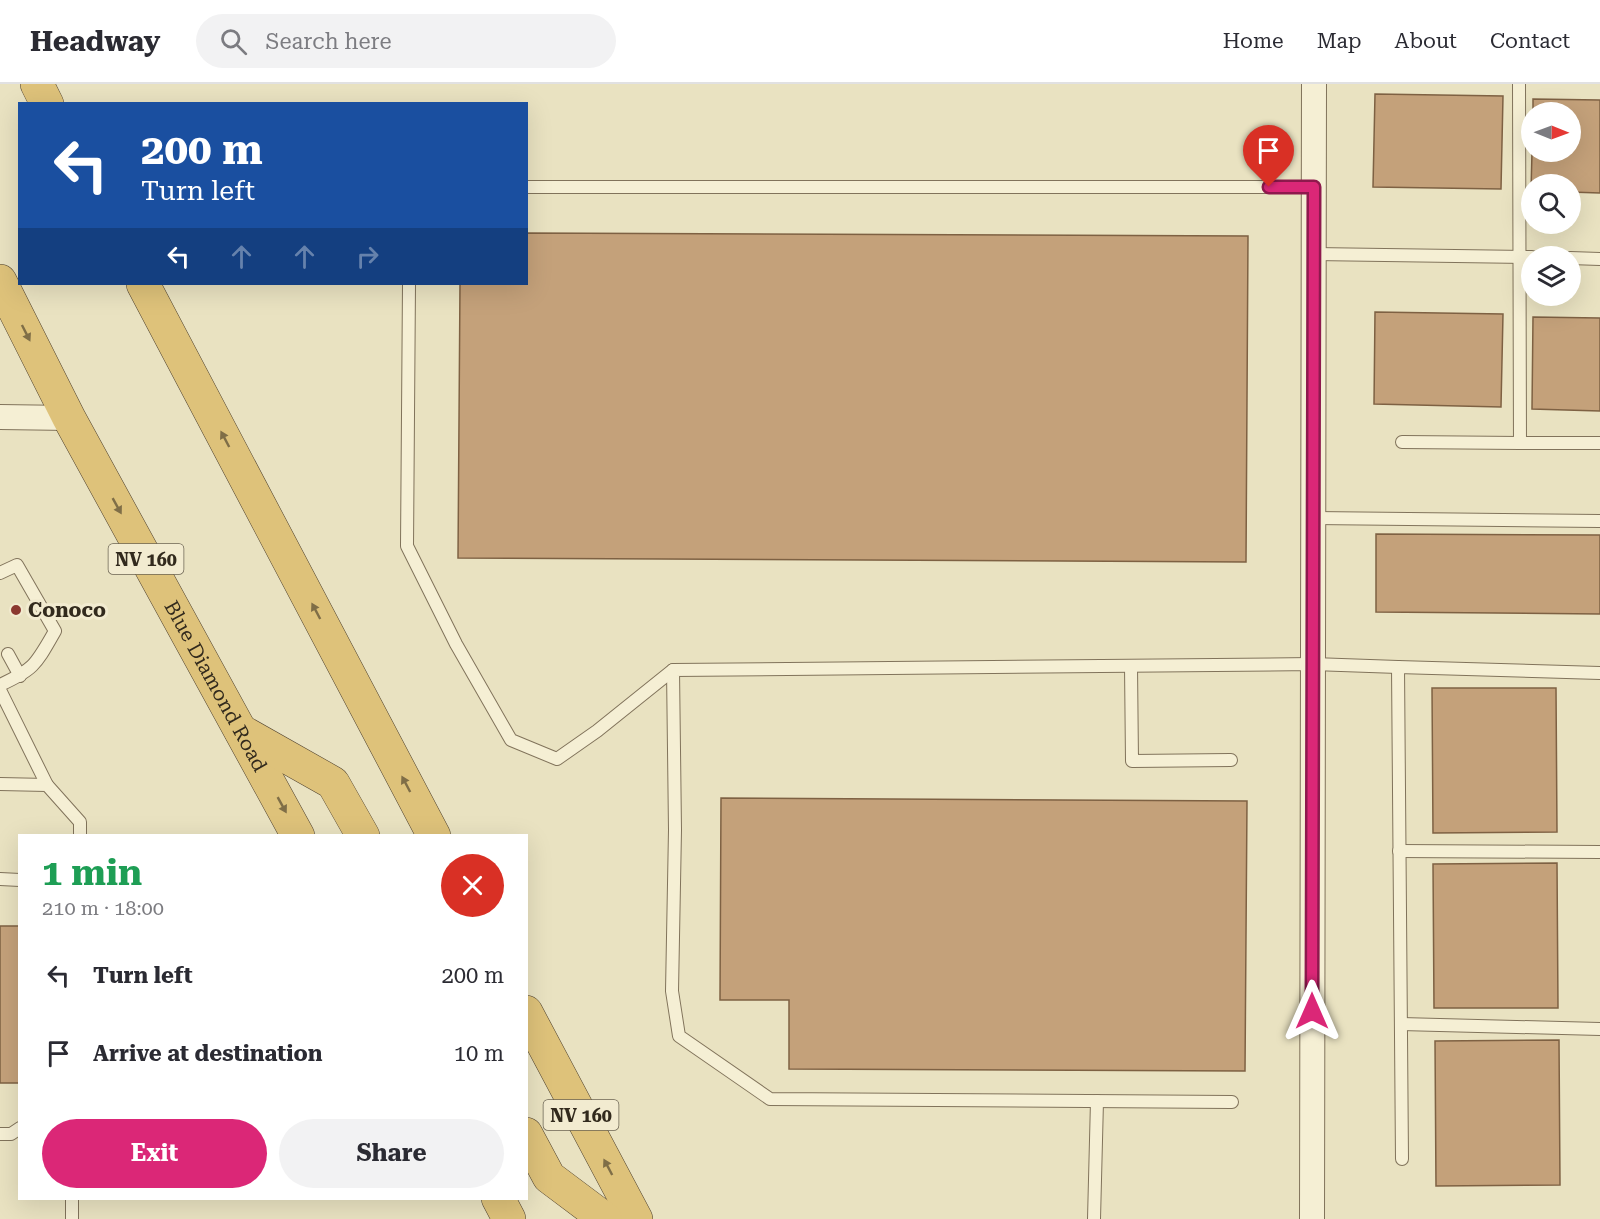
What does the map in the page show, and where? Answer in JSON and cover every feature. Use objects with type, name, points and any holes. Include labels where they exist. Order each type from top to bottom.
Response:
[{"type":"highway","points":[[37,84],[46,102]]},
{"type":"highway","name":"Blue Diamond Road","points":[[0,281],[69,418],[297,834]]},
{"type":"highway","points":[[144,285],[433,834]]},
{"type":"highway","points":[[241,731],[333,783],[362,834]]},
{"type":"highway","name":"NV 160","points":[[528,1016],[636,1219]]},
{"type":"highway","points":[[528,1138],[549,1177],[605,1219]]},
{"type":"highway","points":[[499,1200],[509,1219]]},
{"type":"street","points":[[1312,1219],[1314,84]]},
{"type":"street","points":[[0,417],[69,418]]},
{"type":"lane","points":[[1519,84],[1526,246]]},
{"type":"lane","points":[[528,188],[1314,187]]},
{"type":"lane","points":[[1314,254],[1521,257]]},
{"type":"lane","points":[[1581,258],[1600,259]]},
{"type":"lane","points":[[409,285],[407,546],[456,644],[511,740],[557,759],[597,731],[673,670],[1313,664],[1600,673]]},
{"type":"lane","points":[[1520,443],[1524,306]]},
{"type":"lane","points":[[1402,442],[1600,443]]},
{"type":"lane","points":[[1314,518],[1600,521]]},
{"type":"lane","points":[[0,573],[17,565],[55,631],[36,664],[0,688],[47,785],[80,822],[80,834]]},
{"type":"lane","points":[[8,654],[20,676]]},
{"type":"lane","points":[[1131,666],[1132,761],[1231,760]]},
{"type":"lane","points":[[1398,668],[1402,1159]]},
{"type":"lane","points":[[673,670],[675,830],[672,991],[679,1036],[770,1099],[1232,1102]]},
{"type":"lane","points":[[0,784],[47,785]]},
{"type":"lane","points":[[1399,850],[1600,852]]},
{"type":"lane","points":[[0,879],[18,880]]},
{"type":"lane","points":[[1401,1024],[1600,1029]]},
{"type":"lane","points":[[1094,1219],[1097,1101]]},
{"type":"lane","points":[[0,1134],[11,1134],[18,1129]]},
{"type":"lane","points":[[72,1200],[72,1219]]},
{"type":"building","points":[[1375,94],[1503,96],[1501,189],[1373,187]]},
{"type":"building","points":[[1533,99],[1600,100],[1600,193],[1581,192],[1581,174],[1531,174],[1532,162],[1581,162],[1581,102],[1533,102]]},
{"type":"building","points":[[528,233],[1248,236],[1246,562],[458,558],[460,285],[528,285]]},
{"type":"building","points":[[1375,312],[1503,314],[1501,407],[1374,404]]},
{"type":"building","points":[[1533,317],[1600,318],[1600,411],[1532,409]]},
{"type":"building","points":[[1376,534],[1600,535],[1600,614],[1376,612]]},
{"type":"building","points":[[1432,688],[1556,688],[1557,832],[1433,833]]},
{"type":"building","points":[[721,798],[1247,801],[1245,1071],[789,1069],[789,1000],[720,1000]]},
{"type":"building","points":[[1557,863],[1558,1008],[1434,1008],[1433,864]]},
{"type":"building","points":[[0,926],[18,926],[18,1083],[0,1083]]},
{"type":"building","points":[[1559,1040],[1560,1185],[1436,1186],[1435,1041]]},
{"type":"place","name":"Conoco","points":[[16,610]]},
{"type":"route","points":[[1269,187],[1314,187],[1312,1011]]}]
